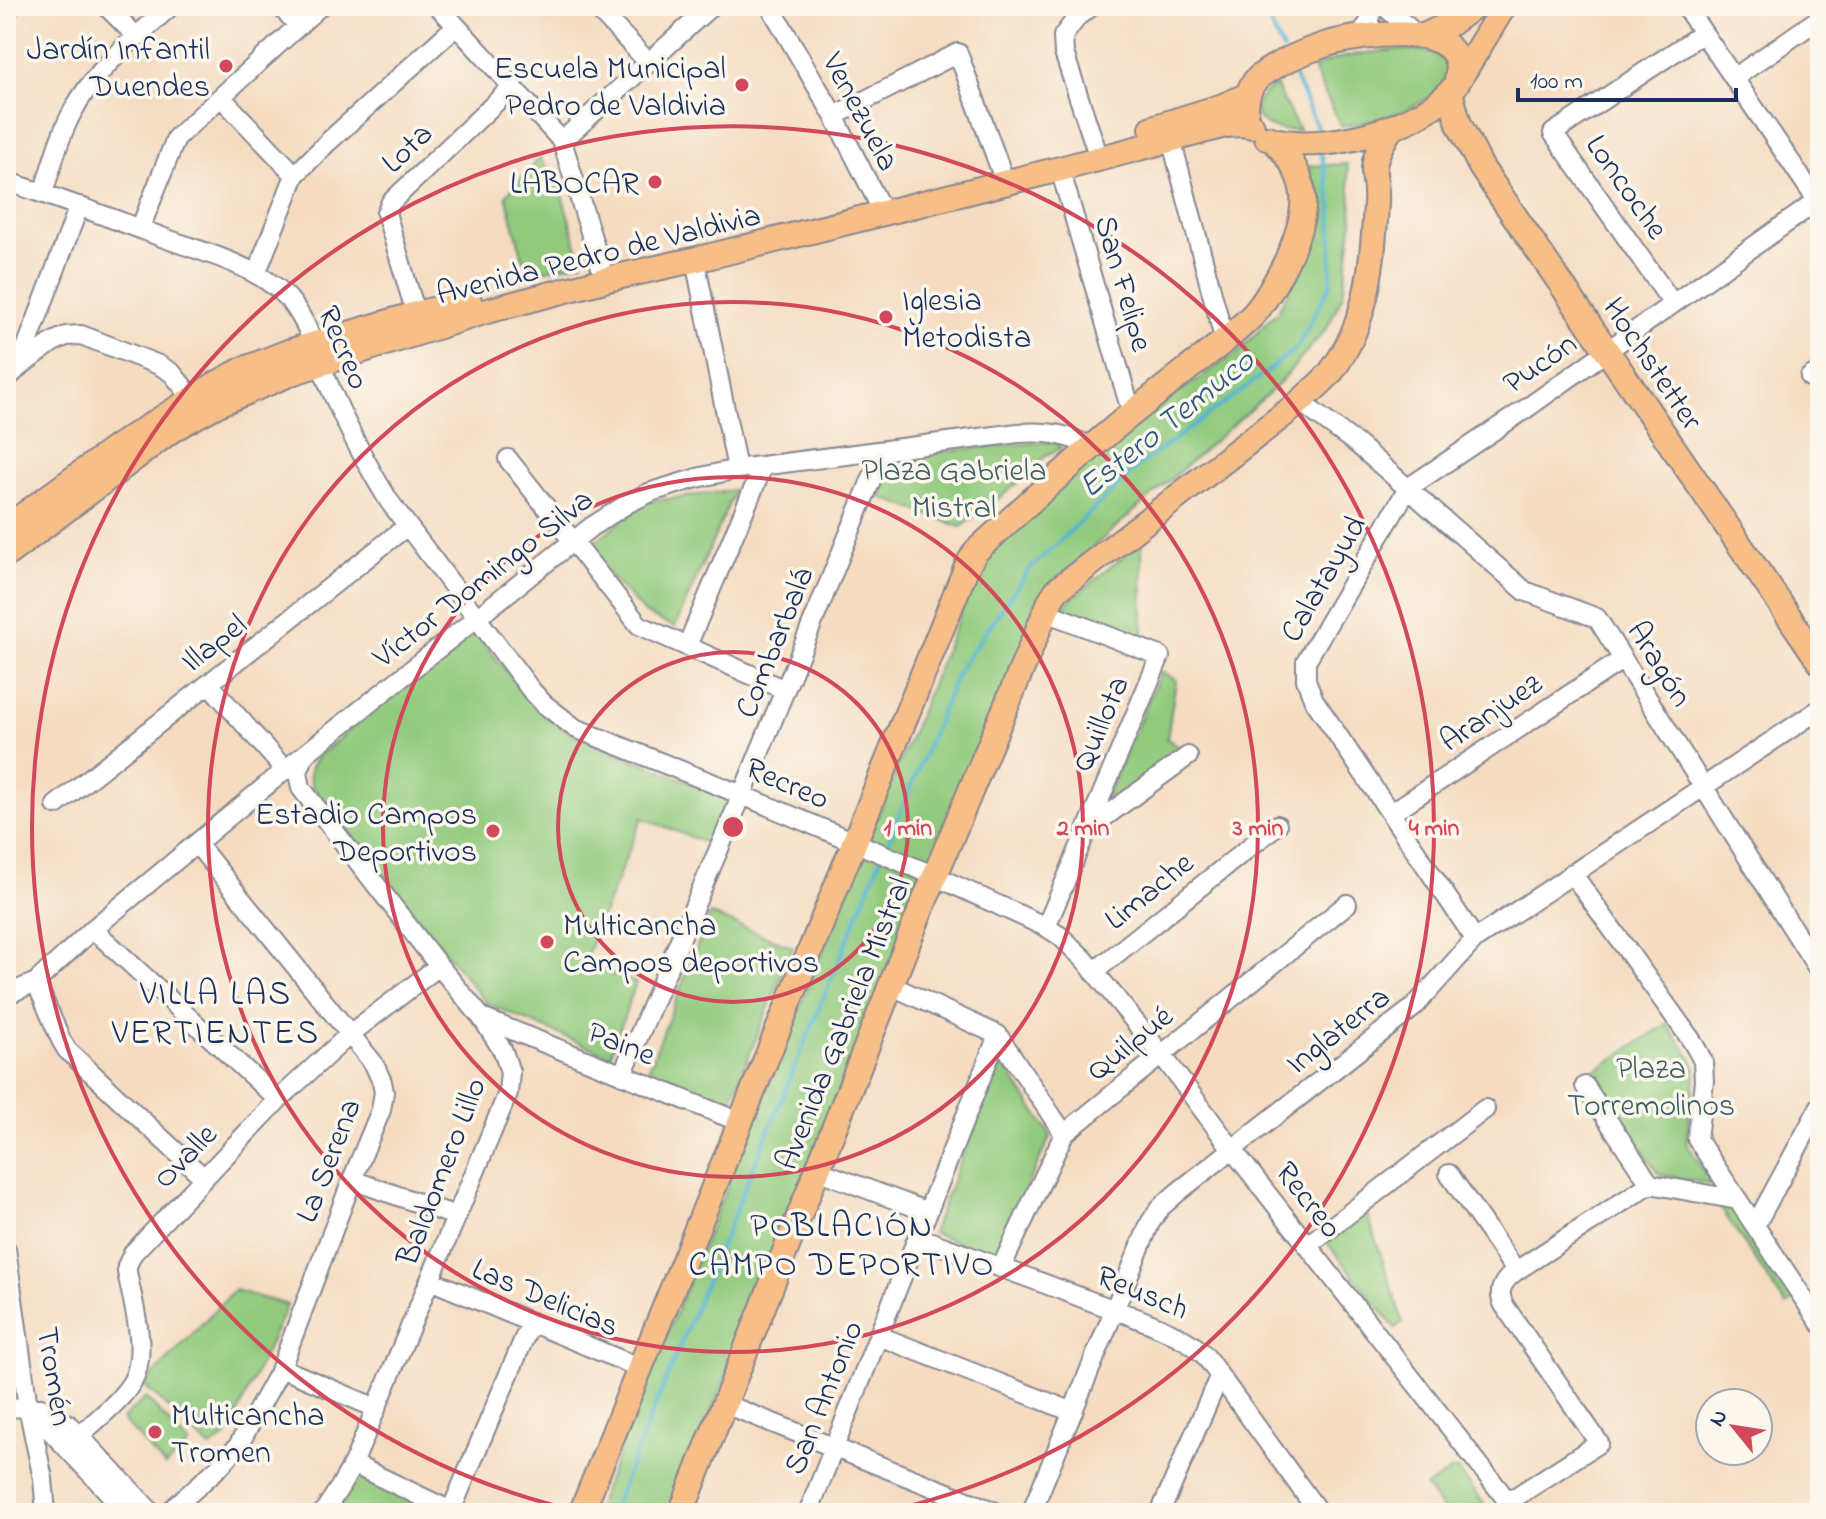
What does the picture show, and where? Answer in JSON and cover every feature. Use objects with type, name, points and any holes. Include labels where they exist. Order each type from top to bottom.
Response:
[{"type":"main road","name":"Avenida Pedro de Valdivia","points":[[6,555],[152,444],[195,416],[316,354],[416,314],[1095,146],[1223,106],[1248,95],[1256,81],[1272,69],[1328,44],[1359,37],[1421,35],[1451,23],[1474,6]]},
{"type":"main road","points":[[1248,95],[1246,110],[1252,126],[1274,141],[1305,143],[1342,140],[1391,128],[1423,113],[1454,86],[1504,6]]},
{"type":"main road","points":[[1421,35],[1441,41],[1453,52],[1459,67],[1454,86]]},
{"type":"main road","name":"Hochstetter","points":[[1454,86],[1459,124],[1481,167],[1820,662]]},
{"type":"main road","name":"Avenida Pedro de Valdivia","points":[[6,528],[118,446],[216,384],[288,352],[316,354],[1226,125],[1252,126]]},
{"type":"main road","name":"Avenida Gabriela Mistral","points":[[681,1513],[890,985],[1057,590],[1300,402],[1329,374],[1350,342],[1368,291],[1377,191],[1373,170],[1391,128]]},
{"type":"main road","name":"Avenida Gabriela Mistral","points":[[581,1513],[740,1122],[859,844],[967,566],[976,551],[1091,448],[1225,342],[1255,313],[1268,295],[1298,236],[1302,219],[1303,199],[1295,165],[1274,141]]},
{"type":"street","points":[[6,11],[11,6]]},
{"type":"street","points":[[106,6],[137,37]]},
{"type":"street","points":[[43,193],[74,108],[93,81],[171,6]]},
{"type":"street","points":[[280,6],[299,26]]},
{"type":"street","points":[[140,229],[176,138],[320,6]]},
{"type":"street","points":[[438,6],[562,141],[601,267]]},
{"type":"street","points":[[595,6],[648,62]]},
{"type":"street","points":[[562,141],[711,6]]},
{"type":"street","name":"Venezuela","points":[[770,6],[834,116],[878,202]]},
{"type":"street","points":[[1092,6],[1078,16],[1063,36],[1064,53],[1095,146]]},
{"type":"street","points":[[1359,37],[1370,21],[1372,6]]},
{"type":"street","points":[[1384,6],[1421,35]]},
{"type":"street","points":[[1685,6],[1819,202]]},
{"type":"street","points":[[1734,78],[1820,18]]},
{"type":"street","points":[[256,274],[295,175],[456,26]]},
{"type":"street","name":"Loncoche","points":[[1673,304],[1553,133],[1703,33]]},
{"type":"street","points":[[834,116],[958,53],[1001,171]]},
{"type":"street","name":"Lota","points":[[416,314],[386,213],[388,207],[512,87]]},
{"type":"street","points":[[221,97],[295,175]]},
{"type":"street","points":[[1171,139],[1225,342]]},
{"type":"street","name":"San Felipe","points":[[1060,169],[1132,414]]},
{"type":"street","name":"Recreo","points":[[6,181],[229,262],[256,274],[289,299],[300,313],[357,447],[407,526],[531,690],[575,728],[935,876],[1046,927],[1073,948],[1162,1055],[1512,1508]]},
{"type":"street","name":"Pucón","points":[[1408,488],[1819,202]]},
{"type":"street","points":[[12,374],[79,206]]},
{"type":"street","points":[[695,260],[737,469]]},
{"type":"street","points":[[12,374],[53,342],[66,336],[81,335],[159,365],[172,373],[193,399]]},
{"type":"street","name":"Aragón","points":[[1300,402],[1357,444],[1525,591],[1597,618],[1820,972]]},
{"type":"street","name":"Víctor Domingo Silva","points":[[6,995],[36,982],[93,929],[285,770],[610,513],[651,492],[737,469],[1028,432],[1056,433],[1091,448]]},
{"type":"street","name":"Combarbalá","points":[[622,1075],[742,795],[883,451]]},
{"type":"street","points":[[508,459],[639,625],[785,690]]},
{"type":"street","points":[[687,646],[763,466]]},
{"type":"street","name":"Calatayud","points":[[1408,488],[1306,661],[1306,680],[1314,700],[1475,939]]},
{"type":"street","name":"Illapel","points":[[56,805],[407,526]]},
{"type":"street","name":"Quillota","points":[[1046,612],[1160,656],[1046,927]]},
{"type":"street","name":"Aranjuez","points":[[1391,813],[1623,659]]},
{"type":"street","points":[[209,684],[285,770]]},
{"type":"street","name":"Inglaterra","points":[[1031,1513],[1150,1223],[1160,1208],[1414,1007],[1475,939],[1820,709]]},
{"type":"street","name":"Baldomero Lillo","points":[[305,754],[298,772],[301,788],[482,1018],[503,1051],[510,1072],[508,1093],[353,1464],[327,1512]]},
{"type":"street","points":[[1086,831],[1188,756]]},
{"type":"street","name":"Limache","points":[[1095,971],[1277,825]]},
{"type":"street","name":"La Serena","points":[[168,1513],[238,1446],[281,1368],[381,1110],[384,1092],[374,1064],[197,844]]},
{"type":"street","points":[[1572,873],[1692,1041],[1703,1061],[1704,1081],[1697,1139],[1820,1323]]},
{"type":"street","name":"Quilpué","points":[[1001,1268],[1064,1134],[1347,904]]},
{"type":"street","points":[[93,929],[278,1100]]},
{"type":"street","name":"Ovalle","points":[[80,1435],[125,1391],[137,1371],[141,1348],[127,1272],[129,1259],[137,1248],[278,1100],[350,1034],[439,966]]},
{"type":"street","points":[[36,982],[67,1050],[204,1178]]},
{"type":"street","points":[[890,985],[998,1035],[1064,1134]]},
{"type":"street","name":"Paine","points":[[482,1018],[740,1122]]},
{"type":"street","name":"San Antonio","points":[[808,1513],[998,1035]]},
{"type":"street","points":[[1585,1086],[1650,1184]]},
{"type":"street","points":[[1755,1226],[1820,1106]]},
{"type":"street","points":[[1308,1245],[1485,1109]]},
{"type":"street","points":[[817,1170],[928,1212]]},
{"type":"street","points":[[1449,1174],[1516,1271]]},
{"type":"street","points":[[352,1180],[456,1216]]},
{"type":"street","points":[[1512,1508],[1599,1443],[1500,1298],[1507,1278],[1650,1184],[1738,1200]]},
{"type":"street","name":"Reusch","points":[[918,1237],[1114,1310],[1193,1344],[1319,1513]]},
{"type":"street","name":"Tromén","points":[[6,1249],[46,1513]]},
{"type":"street","name":"Las Delicias","points":[[430,1280],[640,1368]]},
{"type":"street","points":[[353,1464],[451,1512],[531,1322]]},
{"type":"street","points":[[879,1336],[1073,1412]]},
{"type":"street","points":[[281,1368],[376,1408]]},
{"type":"street","points":[[1160,1513],[1219,1377]]},
{"type":"street","points":[[725,1404],[998,1513]]},
{"type":"street","points":[[28,1407],[128,1513]]},
{"type":"street","points":[[6,1408],[41,1408],[60,1418],[80,1435],[152,1513]]},
{"type":"green space","points":[[1408,49],[1427,52],[1442,59],[1450,69],[1444,82],[1421,103],[1405,110],[1371,121],[1341,126],[1313,69],[1347,56]]},
{"type":"green space","points":[[1275,85],[1299,130],[1274,128],[1259,118],[1256,111],[1258,103]]},
{"type":"green space","points":[[540,158],[558,182],[582,262],[527,274],[506,195]]},
{"type":"green space","points":[[1347,164],[1353,219],[1343,294],[1327,328],[1277,386],[1051,584],[670,1513],[594,1513],[985,553],[1134,423],[1238,352],[1278,311],[1304,258],[1315,220],[1309,166]]},
{"type":"green space","name":"Plaza Gabriela Mistral","points":[[1056,443],[1062,448],[1048,454],[1007,492],[961,527],[875,495],[889,460]]},
{"type":"green space","points":[[735,490],[675,627],[645,614],[585,549],[646,502]]},
{"type":"green space","points":[[1142,541],[1143,641],[1059,609]]},
{"type":"green space","name":"Estadio Campos Deportivos","points":[[473,629],[536,709],[574,735],[729,798],[711,845],[642,818],[584,962],[636,983],[610,1056],[486,1003],[311,783],[310,772],[317,757]]},
{"type":"green space","points":[[1161,672],[1176,680],[1167,739],[1184,750],[1100,810]]},
{"type":"green space","points":[[710,914],[793,947],[727,1110],[645,1078]]},
{"type":"green space","name":"Plaza Torremolinos","points":[[1667,1024],[1692,1059],[1696,1071],[1686,1142],[1713,1185],[1659,1174],[1591,1073]]},
{"type":"green space","points":[[1000,1059],[1051,1135],[994,1256],[932,1233]]},
{"type":"green space","points":[[1720,1207],[1737,1210],[1797,1299],[1786,1306]]},
{"type":"green space","points":[[1366,1210],[1403,1322],[1395,1328],[1326,1241]]},
{"type":"green space","points":[[234,1290],[287,1305],[228,1435],[210,1448],[144,1385]]},
{"type":"green space","name":"Multicancha Tromen","points":[[146,1398],[189,1444],[165,1466],[122,1419]]},
{"type":"green space","points":[[352,1470],[439,1513],[339,1513],[334,1508]]},
{"type":"green space","points":[[1452,1470],[1458,1470],[1491,1513],[1445,1513],[1426,1487]]},
{"type":"waterway","name":"Estero Temuco","points":[[1261,6],[1283,50]]},
{"type":"waterway","name":"Estero Temuco","points":[[1290,66],[1318,135]]},
{"type":"waterway","name":"Estero Temuco","points":[[885,850],[959,669],[1029,570],[1141,464],[1298,346],[1331,283],[1332,205],[1321,152]]},
{"type":"waterway","name":"Estero Temuco","points":[[611,1513],[881,858]]},
{"type":"place","name":"Jardín Infantil Duendes","points":[[226,66]]},
{"type":"place","name":"Escuela Municipal Pedro de Valdivia","points":[[742,85]]},
{"type":"place","name":"LABOCAR","points":[[655,182]]},
{"type":"place","name":"Iglesia Metodista","points":[[886,317]]},
{"type":"place","name":"Estadio Campos Deportivos","points":[[493,831]]},
{"type":"place","name":"Multicancha Campos deportivos","points":[[547,942]]},
{"type":"place","name":"Multicancha Tromen","points":[[155,1432]]},
{"type":"district","name":"VILLA LAS VERTIENTES","points":[[216,1012]]},
{"type":"district","name":"POBLACIÓN CAMPO DEPORTIVO","points":[[842,1244]]}]
